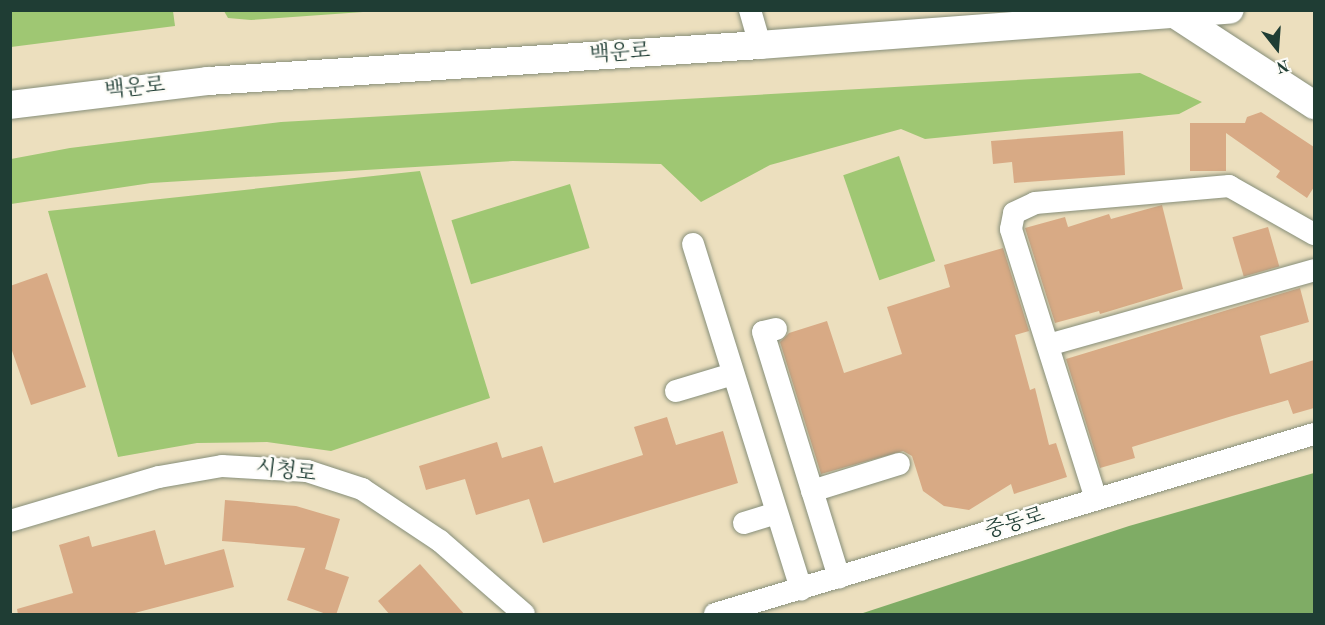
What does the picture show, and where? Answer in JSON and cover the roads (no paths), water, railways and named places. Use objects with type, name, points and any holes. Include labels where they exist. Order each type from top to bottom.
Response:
[{"type":"main road","name":"백운로","points":[[10,105],[208,81],[760,45],[1230,10]]},
{"type":"main road","points":[[1179,13],[1314,105]]},
{"type":"street","points":[[750,10],[760,45]]},
{"type":"street","points":[[1096,500],[1011,229],[1014,213],[1035,203],[1229,186],[1314,234]]},
{"type":"street","points":[[693,244],[801,589]]},
{"type":"street","points":[[1048,345],[1314,270]]},
{"type":"street","points":[[776,328],[763,332],[839,577]]},
{"type":"street","points":[[676,391],[733,374]]},
{"type":"street","name":"중동로","points":[[715,615],[1314,434]]},
{"type":"street","points":[[812,491],[899,464]]},
{"type":"street","name":"시청로","points":[[10,521],[159,477],[222,466],[307,471],[362,489],[440,541],[524,615]]},
{"type":"street","points":[[744,523],[777,513]]}]
